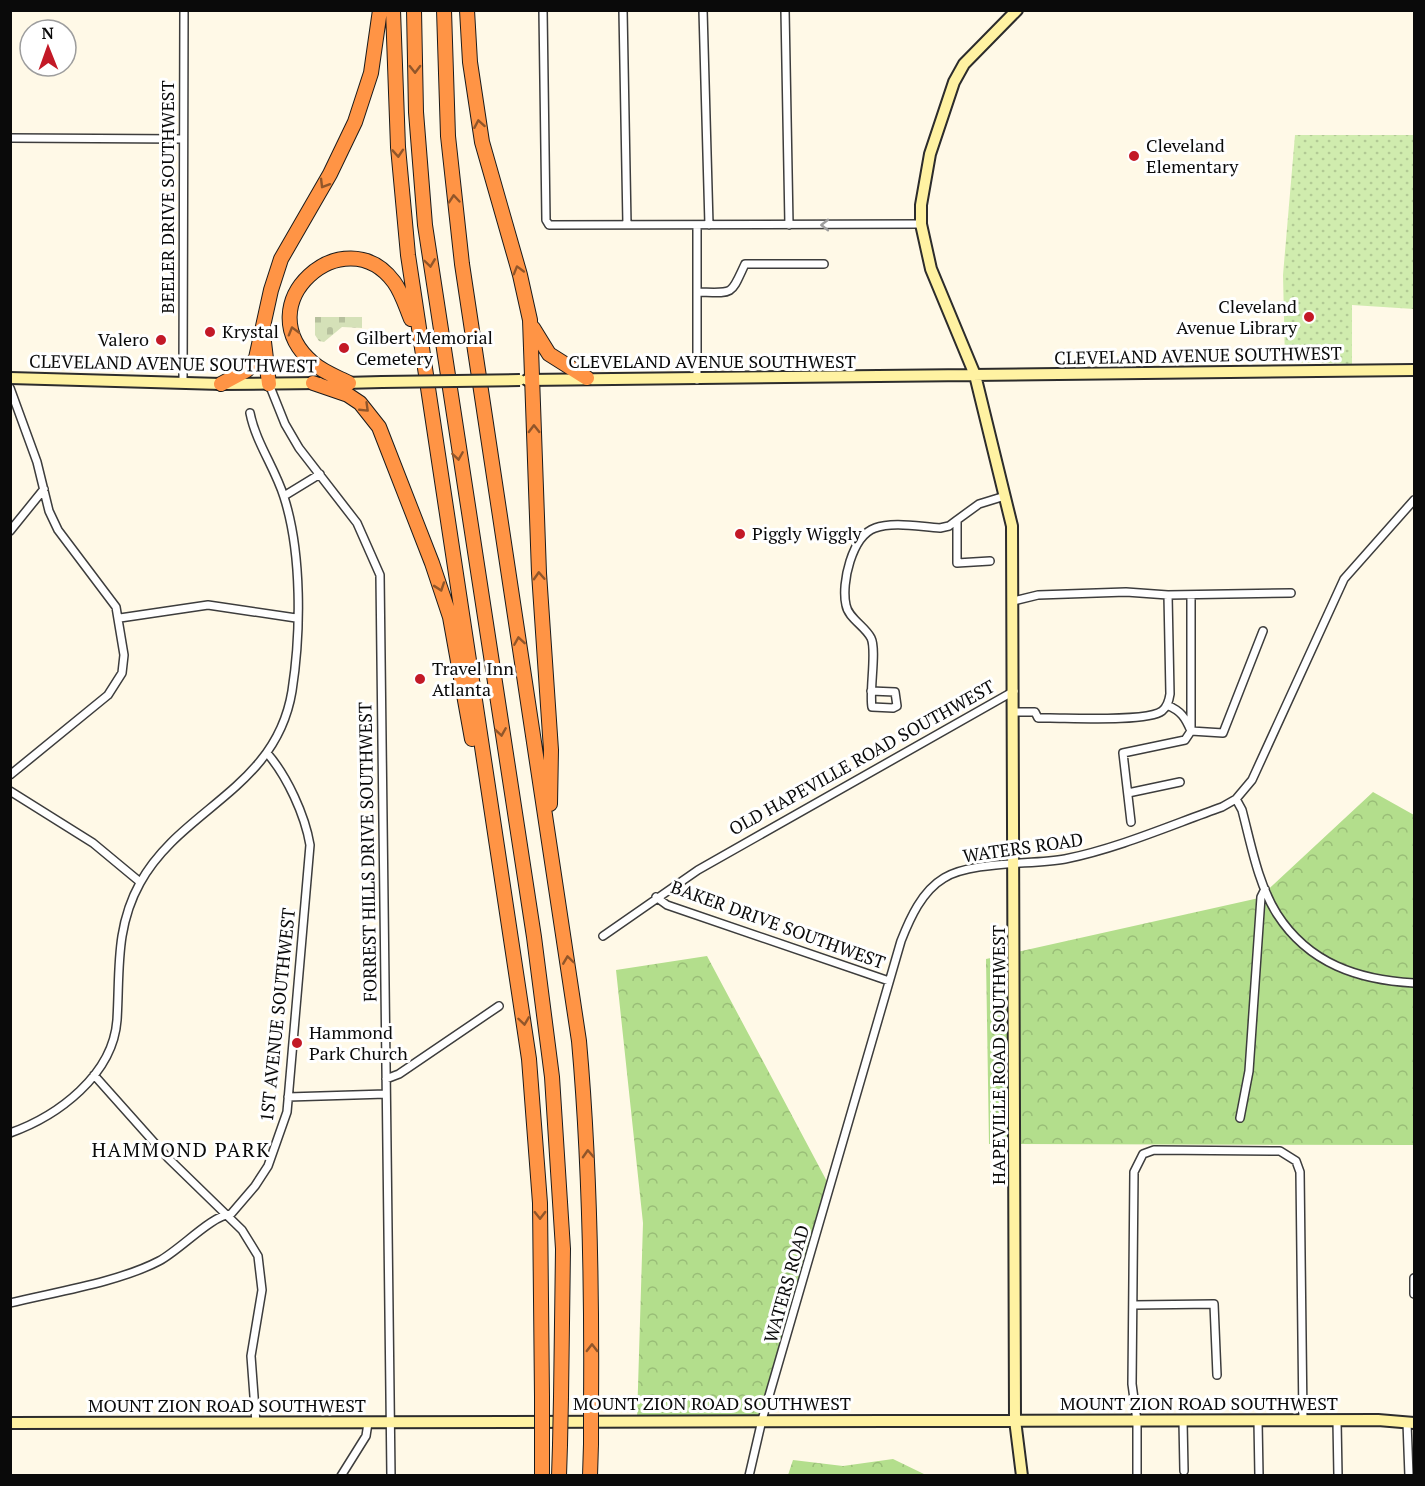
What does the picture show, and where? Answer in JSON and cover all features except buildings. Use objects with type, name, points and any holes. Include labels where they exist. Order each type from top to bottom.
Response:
[{"type":"highway","points":[[221,384],[241,375],[253,364],[264,331],[271,290],[281,259],[330,174],[355,122],[371,72],[380,10]]},
{"type":"highway","points":[[393,10],[402,201],[420,343],[507,901],[529,1059],[536,1131],[541,1270],[542,1476]]},
{"type":"highway","points":[[414,10],[416,121],[425,225],[534,937],[552,1077],[563,1249],[559,1476]]},
{"type":"highway","points":[[444,10],[448,136],[456,220],[579,1041],[588,1150],[593,1258],[590,1476]]},
{"type":"highway","points":[[467,10],[474,94],[482,142],[520,275],[530,320],[536,336],[549,354],[587,378]]},
{"type":"highway","points":[[349,383],[314,364],[299,347],[290,327],[295,294],[308,274],[318,268],[339,260],[349,259],[369,263],[386,274],[399,291],[420,343]]},
{"type":"highway","points":[[530,320],[527,380],[551,750],[548,823]]},
{"type":"highway","points":[[264,331],[270,384]]},
{"type":"highway","points":[[313,383],[348,395],[372,415],[379,427],[432,564],[450,617],[489,836],[507,901]]},
{"type":"street","name":"BEELER DRIVE SOUTHWEST","points":[[183,383],[184,10]]},
{"type":"street","points":[[543,10],[546,220],[549,225],[921,224]]},
{"type":"street","points":[[623,10],[627,225]]},
{"type":"street","points":[[704,10],[709,225]]},
{"type":"street","points":[[785,10],[789,225]]},
{"type":"street","name":"OLD HAPEVILLE ROAD SOUTHWEST","points":[[603,936],[656,897],[740,845],[1014,691],[1019,601],[1012,526],[975,375],[931,269],[921,224],[921,205],[930,154],[954,82],[964,64],[1017,10]]},
{"type":"street","points":[[10,138],[183,139]]},
{"type":"street","points":[[697,225],[697,380]]},
{"type":"street","points":[[697,292],[730,291],[736,286],[744,264],[824,264]]},
{"type":"street","name":"CLEVELAND AVENUE SOUTHWEST","points":[[10,378],[270,384],[587,378],[697,380],[1414,370]]},
{"type":"street","name":"FORREST HILLS DRIVE SOUTHWEST","points":[[270,384],[285,424],[299,448],[357,523],[380,575],[391,1476]]},
{"type":"street","points":[[10,388],[58,530],[111,597],[120,618],[124,655],[122,673],[116,687],[10,775]]},
{"type":"street","points":[[10,1133],[49,1115],[73,1098],[94,1075],[115,1034],[120,940],[127,910],[140,882],[161,855],[235,790],[267,753],[279,730],[291,695],[296,618],[296,555],[284,496],[254,433],[250,413]]},
{"type":"street","points":[[284,496],[320,474]]},
{"type":"street","points":[[10,531],[44,489]]},
{"type":"street","points":[[871,691],[872,641],[846,607],[844,574],[865,534],[876,527],[940,528],[949,526],[979,504],[1005,496]]},
{"type":"street","name":"WATERS ROAD","points":[[749,1476],[762,1420],[889,981],[908,924],[934,885],[959,872],[1062,859],[1095,852],[1222,807],[1236,799],[1252,780],[1344,579],[1414,500]]},
{"type":"street","points":[[957,520],[957,563],[990,561]]},
{"type":"street","points":[[1019,601],[1049,595],[1147,592],[1168,595],[1292,593]]},
{"type":"street","points":[[1014,712],[1035,712],[1038,718],[1050,718],[1146,717],[1161,712],[1167,705],[1170,694],[1168,595]]},
{"type":"street","points":[[1131,822],[1124,753],[1185,740],[1191,731],[1191,595]]},
{"type":"street","points":[[120,618],[208,604],[296,618]]},
{"type":"street","points":[[1191,731],[1223,733],[1263,631]]},
{"type":"street","name":"HAPEVILLE ROAD SOUTHWEST","points":[[1014,691],[1015,1420],[1022,1476]]},
{"type":"street","points":[[1167,705],[1178,710],[1191,731]]},
{"type":"street","name":"1ST AVENUE SOUTHWEST","points":[[10,1303],[155,1263],[188,1243],[220,1215],[231,1214],[243,1202],[268,1166],[282,1132],[288,1098],[310,845],[304,820],[276,763],[267,753]]},
{"type":"street","points":[[1128,793],[1180,782]]},
{"type":"street","points":[[10,791],[93,843],[140,882]]},
{"type":"street","points":[[1236,799],[1242,810],[1265,889],[1276,913],[1292,933],[1337,968],[1365,978],[1414,983]]},
{"type":"street","points":[[1240,1118],[1249,1071],[1261,897],[1265,889]]},
{"type":"street","name":"BAKER DRIVE SOUTHWEST","points":[[656,897],[667,905],[889,981]]},
{"type":"street","points":[[386,1079],[399,1074],[499,1006]]},
{"type":"street","points":[[94,1075],[168,1158],[250,1241],[261,1271],[261,1290],[251,1356],[256,1423]]},
{"type":"street","points":[[288,1098],[386,1094]]},
{"type":"street","points":[[1137,1476],[1137,1420],[1132,1385],[1134,1172],[1143,1154],[1154,1150],[1280,1151],[1290,1155],[1296,1161],[1300,1172],[1303,1420]]},
{"type":"street","points":[[1414,1278],[1414,1294]]},
{"type":"street","points":[[1134,1305],[1214,1304],[1217,1375]]},
{"type":"street","name":"MOUNT ZION ROAD SOUTHWEST","points":[[10,1423],[762,1420],[1303,1420],[1411,1423]]},
{"type":"street","points":[[1183,1421],[1184,1471]]},
{"type":"street","points":[[1258,1421],[1259,1476]]},
{"type":"street","points":[[1337,1421],[1338,1476]]},
{"type":"street","points":[[341,1476],[366,1436],[368,1423]]},
{"type":"street","points":[[1409,1476],[1411,1423]]},
{"type":"green space","points":[[1295,135],[1414,135],[1414,309],[1352,305],[1352,364],[1285,362],[1283,275]]},
{"type":"green space","points":[[315,317],[362,317],[362,328],[342,327],[324,342],[319,341],[315,335]]},
{"type":"green space","points":[[1373,792],[1414,815],[1414,1145],[989,1144],[986,959],[1259,898]]},
{"type":"green space","points":[[707,956],[831,1189],[759,1422],[637,1420],[643,1223],[616,970]]},
{"type":"green space","points":[[893,1459],[926,1475],[788,1475],[793,1460],[843,1466]]},
{"type":"place","name":"Cleveland Elementary","points":[[1134,156]]},
{"type":"place","name":"Cleveland Avenue Library","points":[[1309,317]]},
{"type":"place","name":"Krystal","points":[[210,332]]},
{"type":"place","name":"Valero","points":[[161,340]]},
{"type":"place","name":"Gilbert Memorial Cemetery","points":[[344,348]]},
{"type":"place","name":"Piggly Wiggly","points":[[740,534]]},
{"type":"place","name":"Travel Inn Atlanta","points":[[420,679]]},
{"type":"place","name":"Hammond Park Church","points":[[297,1043]]},
{"type":"district","name":"HAMMOND PARK","points":[[181,1150]]}]
